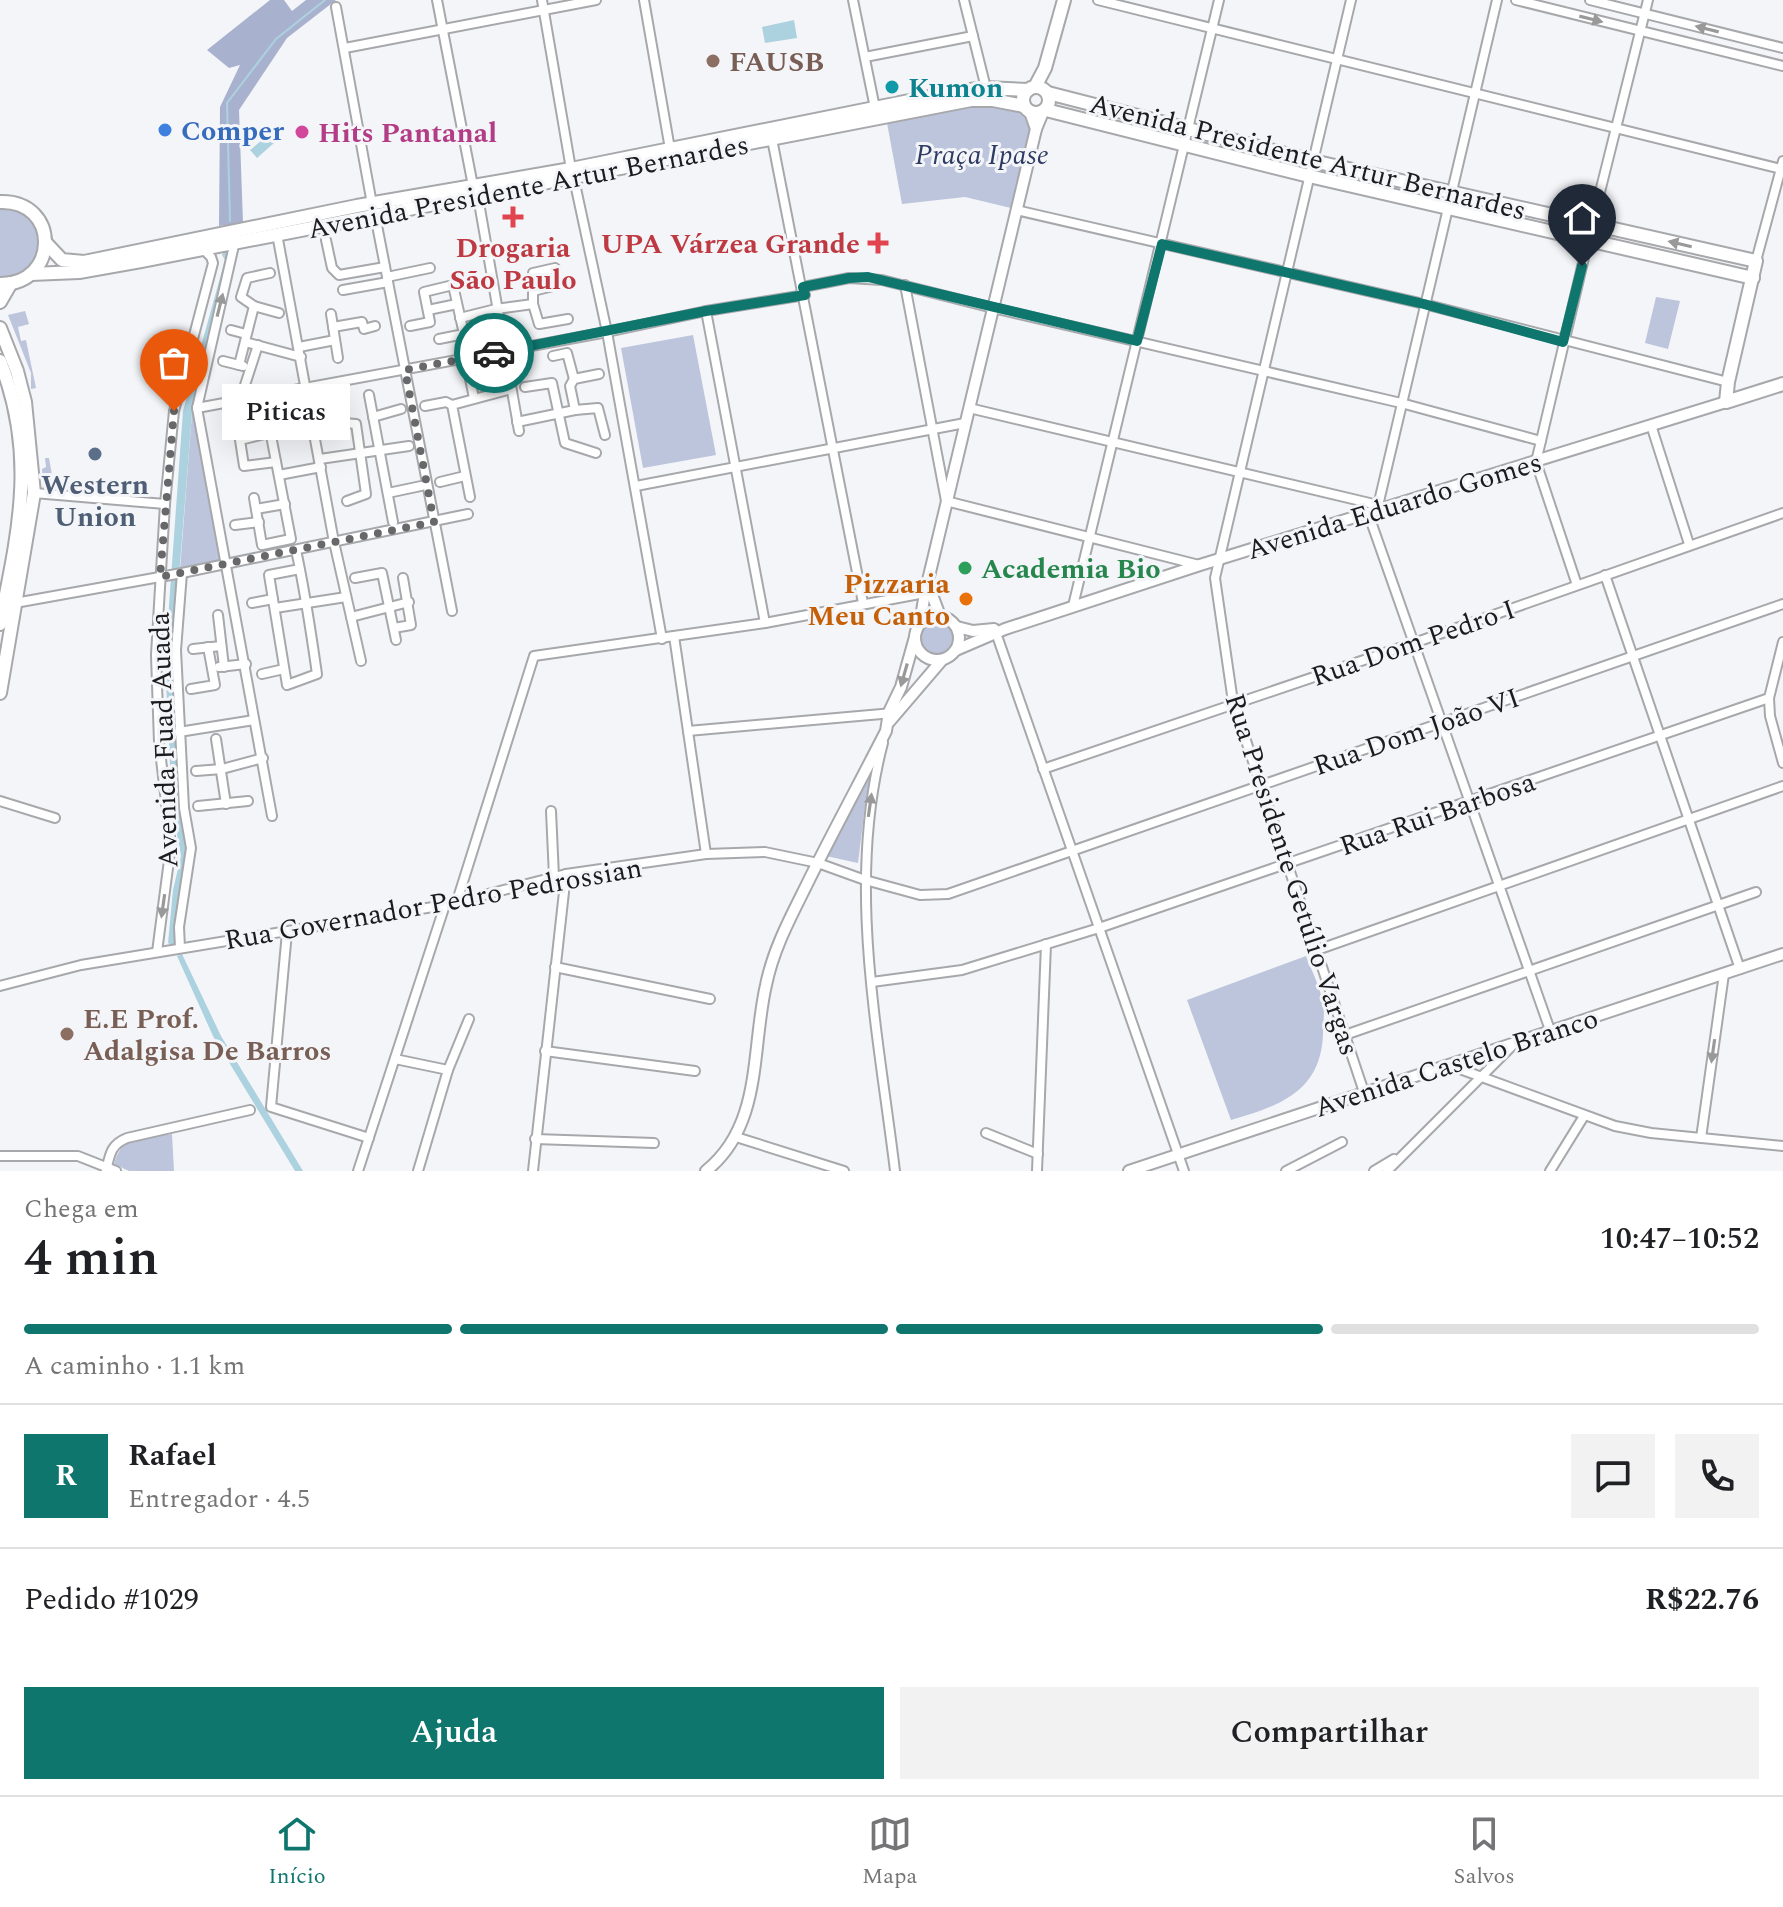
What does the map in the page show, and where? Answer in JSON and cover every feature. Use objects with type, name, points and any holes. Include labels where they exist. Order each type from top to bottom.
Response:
[{"type":"main road","points":[[1039,90],[1050,102],[1036,110],[1024,97],[1039,90],[1064,0]]},
{"type":"main road","name":"Avenida Presidente Artur Bernardes","points":[[573,174],[670,149],[875,108],[986,88],[1039,90],[1313,161],[1756,261]]},
{"type":"main road","name":"Avenida Presidente Artur Bernardes","points":[[46,243],[62,260],[84,262],[772,139],[971,100],[993,100],[1753,278]]},
{"type":"main road","points":[[0,202],[17,204],[33,213],[41,223],[46,243],[42,260],[31,274],[5,284],[0,302]]},
{"type":"main road","name":"Avenida Presidente Artur Bernardes","points":[[31,274],[79,272],[277,234],[374,209]]},
{"type":"main road","points":[[1726,402],[1756,261]]},
{"type":"main road","points":[[0,328],[25,402],[34,493],[0,693]]},
{"type":"main road","points":[[0,361],[15,409],[23,473],[18,537],[0,624]]},
{"type":"main road","name":"Avenida Eduardo Gomes","points":[[1726,402],[1783,384]]},
{"type":"street","points":[[437,0],[518,426],[559,413],[598,408],[605,435]]},
{"type":"street","points":[[542,0],[573,174],[636,486],[662,639]]},
{"type":"street","points":[[345,48],[596,0]]},
{"type":"street","points":[[644,0],[670,149]]},
{"type":"street","points":[[853,0],[875,108]]},
{"type":"street","points":[[964,0],[986,88]]},
{"type":"street","points":[[1098,0],[1616,129],[1782,165],[1756,261]]},
{"type":"street","points":[[1073,606],[1219,0]]},
{"type":"street","name":"Rua Presidente Getúlio Vargas","points":[[1351,0],[1215,578],[1233,702],[1364,1092]]},
{"type":"street","points":[[1497,0],[1374,509],[1414,643],[1550,1030]]},
{"type":"street","points":[[1516,0],[1783,66]]},
{"type":"street","points":[[1590,0],[1783,48]]},
{"type":"street","points":[[1577,585],[1536,462],[1648,0]]},
{"type":"street","points":[[336,7],[452,611]]},
{"type":"street","points":[[865,57],[973,36]]},
{"type":"street","points":[[895,1171],[872,982],[865,880],[866,833],[873,782],[920,623],[946,501],[1036,129],[1036,110]]},
{"type":"street","points":[[772,139],[863,603]]},
{"type":"street","points":[[1016,210],[1424,304],[1728,382]]},
{"type":"street","points":[[277,234],[334,542],[361,661]]},
{"type":"street","points":[[326,240],[332,268],[339,275],[387,275],[430,268]]},
{"type":"street","points":[[235,241],[197,408],[272,816]]},
{"type":"street","name":"Avenida Fuad Auada","points":[[160,952],[171,845],[159,742],[156,655],[164,576],[165,504],[174,411],[213,263],[202,248]]},
{"type":"street","points":[[555,268],[533,273],[533,304],[539,324],[568,319]]},
{"type":"street","points":[[270,273],[247,278],[241,297],[254,306],[279,313]]},
{"type":"street","points":[[343,290],[387,275]]},
{"type":"street","points":[[197,408],[607,332],[861,277],[1401,403],[1541,441]]},
{"type":"street","points":[[533,291],[561,284]]},
{"type":"street","points":[[410,326],[430,322],[424,292],[453,285],[464,334],[439,339]]},
{"type":"street","points":[[905,285],[946,501]]},
{"type":"street","points":[[428,310],[457,304]]},
{"type":"street","points":[[460,318],[533,304]]},
{"type":"street","points":[[239,365],[254,306]]},
{"type":"street","points":[[706,311],[765,623]]},
{"type":"street","points":[[331,314],[338,358]]},
{"type":"street","points":[[333,327],[362,322],[364,329],[375,326]]},
{"type":"street","points":[[231,330],[258,345],[301,357]]},
{"type":"street","points":[[299,347],[335,340]]},
{"type":"street","points":[[245,385],[258,345]]},
{"type":"street","points":[[553,356],[567,353],[574,379],[570,386],[575,410]]},
{"type":"street","points":[[223,361],[251,367]]},
{"type":"street","points":[[469,374],[474,398]]},
{"type":"street","points":[[574,379],[599,374]]},
{"type":"street","points":[[525,387],[552,383],[565,443],[596,453]]},
{"type":"street","points":[[425,406],[446,402],[452,405],[511,389]]},
{"type":"street","points":[[369,395],[393,522]]},
{"type":"street","name":"Avenida Eduardo Gomes","points":[[956,650],[998,630],[1374,509],[1726,402]]},
{"type":"street","points":[[452,405],[470,497]]},
{"type":"street","points":[[969,408],[1239,472],[1374,509]]},
{"type":"street","points":[[373,417],[401,409]]},
{"type":"street","points":[[254,498],[262,545],[291,539],[267,415]]},
{"type":"street","points":[[332,422],[356,424],[366,494],[347,501]]},
{"type":"street","points":[[636,486],[965,423]]},
{"type":"street","points":[[276,462],[244,466],[240,440],[301,425]]},
{"type":"street","points":[[1651,425],[1689,544]]},
{"type":"street","points":[[279,475],[320,463],[409,446]]},
{"type":"street","points":[[440,482],[465,476]]},
{"type":"street","points":[[388,493],[421,486]]},
{"type":"street","points":[[34,493],[165,504]]},
{"type":"street","points":[[946,501],[1200,565]]},
{"type":"street","points":[[256,509],[285,504]]},
{"type":"street","name":"Rua Dom Pedro I","points":[[1043,769],[1783,513]]},
{"type":"street","points":[[15,603],[182,573],[468,514]]},
{"type":"street","points":[[235,525],[259,522]]},
{"type":"street","points":[[296,550],[300,569],[306,604],[317,674],[287,685],[269,575],[300,569]]},
{"type":"street","name":"Avenida Fuad Auada","points":[[179,948],[179,927],[191,848],[184,808],[176,650],[182,573]]},
{"type":"street","points":[[355,578],[382,573],[396,640]]},
{"type":"street","points":[[1605,575],[1740,969]]},
{"type":"street","points":[[394,628],[411,625],[403,578]]},
{"type":"street","points":[[457,901],[534,656],[765,623],[928,589]]},
{"type":"street","points":[[928,589],[940,616]]},
{"type":"street","points":[[252,603],[306,604],[346,597]]},
{"type":"street","points":[[351,617],[409,602]]},
{"type":"street","name":"Rua Dom João VI","points":[[865,880],[920,895],[948,894],[1783,604]]},
{"type":"street","points":[[218,615],[224,667]]},
{"type":"street","points":[[920,623],[940,616],[957,627],[973,631],[998,630],[1043,769],[1184,1171]]},
{"type":"street","points":[[706,1171],[736,1137],[751,1100],[765,986],[777,944],[891,720],[942,660],[956,650],[959,639],[957,627]]},
{"type":"street","points":[[674,636],[706,854]]},
{"type":"street","points":[[915,637],[921,653],[931,659],[942,660]]},
{"type":"street","points":[[1783,642],[1769,698],[1770,716],[1783,763]]},
{"type":"street","points":[[193,649],[221,646]]},
{"type":"street","points":[[191,689],[215,685],[208,647]]},
{"type":"street","points":[[211,668],[246,664]]},
{"type":"street","points":[[262,674],[284,669]]},
{"type":"street","name":"Rua Rui Barbosa","points":[[872,982],[962,970],[1099,928],[1769,698]]},
{"type":"street","points":[[179,732],[254,720]]},
{"type":"street","points":[[688,731],[891,720]]},
{"type":"street","points":[[216,739],[226,804]]},
{"type":"street","points":[[196,771],[222,769],[263,758]]},
{"type":"street","points":[[1317,950],[1783,786]]},
{"type":"street","points":[[0,801],[55,818]]},
{"type":"street","points":[[198,806],[248,801]]},
{"type":"street","points":[[551,811],[554,877]]},
{"type":"street","name":"Rua Governador Pedro Pedrossian","points":[[0,986],[68,968],[445,905],[566,874],[706,854],[765,852],[818,863],[865,880]]},
{"type":"street","points":[[533,1171],[566,874]]},
{"type":"street","points":[[1345,1035],[1756,892]]},
{"type":"street","points":[[358,1171],[445,905]]},
{"type":"street","points":[[287,932],[271,1107],[369,1138]]},
{"type":"street","points":[[1037,1171],[1046,944]]},
{"type":"street","name":"Avenida Castelo Branco","points":[[1129,1171],[1783,954]]},
{"type":"street","points":[[555,967],[710,999]]},
{"type":"street","points":[[1701,1138],[1724,974]]},
{"type":"street","points":[[418,1171],[448,1070],[469,1019]]},
{"type":"street","points":[[1387,1171],[1515,1043]]},
{"type":"street","points":[[545,1051],[695,1071]]},
{"type":"street","points":[[395,1059],[448,1070]]},
{"type":"street","points":[[1449,1065],[1584,1116],[1651,1133],[1783,1146]]},
{"type":"street","points":[[0,1156],[78,1156],[109,1170],[110,1150],[117,1142],[250,1110]]},
{"type":"street","points":[[1550,1171],[1584,1116]]},
{"type":"street","points":[[986,1133],[1038,1154]]},
{"type":"street","points":[[736,1137],[844,1171]]},
{"type":"street","points":[[535,1139],[654,1143]]},
{"type":"street","points":[[1286,1171],[1342,1142]]},
{"type":"street","points":[[1374,1171],[1405,1152]]},
{"type":"green space","name":"Praça Ipase","points":[[975,107],[1016,111],[1037,124],[1015,209],[965,197],[902,204],[887,123]]},
{"type":"green space","points":[[0,206],[29,219],[39,242],[37,254],[30,265],[19,273],[2,278],[0,277]]},
{"type":"green space","points":[[232,250],[196,402],[223,562],[180,570],[192,413]]},
{"type":"green space","points":[[1656,297],[1680,301],[1668,349],[1645,343]]},
{"type":"green space","points":[[25,311],[29,324],[18,327],[21,341],[26,340],[36,388],[31,389],[31,373],[8,315]]},
{"type":"green space","points":[[693,335],[716,455],[643,468],[621,348]]},
{"type":"green space","points":[[45,458],[49,458],[54,486],[60,487],[59,490],[43,488]]},
{"type":"green space","points":[[938,618],[951,623],[956,636],[951,649],[938,654],[925,649],[920,636],[925,623]]},
{"type":"green space","points":[[872,769],[858,863],[826,856]]},
{"type":"green space","points":[[1306,956],[1324,1007],[1323,1034],[1315,1070],[1306,1083],[1281,1102],[1231,1120],[1187,1000]]},
{"type":"green space","points":[[172,1134],[174,1171],[129,1171],[114,1164],[129,1142]]},
{"type":"shaded area","points":[[270,0],[284,0],[292,11],[306,0],[336,0],[287,38],[239,110],[243,223],[219,226],[220,107],[240,65],[229,68],[207,50]]},
{"type":"shaded area","points":[[794,20],[797,38],[765,43],[762,27]]},
{"type":"shaded area","points":[[268,135],[274,143],[257,158],[250,150]]},
{"type":"shaded area","points":[[232,250],[192,413],[173,652],[180,794],[189,849],[178,944],[171,945],[168,943],[173,890],[181,856],[172,807],[165,661],[183,411],[225,260],[222,255],[224,251]]},
{"type":"shaded area","points":[[182,954],[221,1036],[303,1171],[295,1171],[213,1036],[177,956]]},
{"type":"waterway","points":[[230,221],[227,103],[276,39],[325,0]]},
{"type":"way so far","points":[[174,411],[160,577],[434,522],[405,370],[494,353]]},
{"type":"place","name":"FAUSB","points":[[713,61]]},
{"type":"place","name":"Kumon","points":[[892,87]]},
{"type":"place","name":"Comper","points":[[165,130]]},
{"type":"place","name":"Hits Pantanal","points":[[302,132]]},
{"type":"place","name":"Drogaria São Paulo","points":[[513,217]]},
{"type":"place","name":"UPA Várzea Grande","points":[[878,243]]},
{"type":"place","name":"Piticas","points":[[174,411]]},
{"type":"place","name":"Western Union","points":[[95,454]]},
{"type":"place","name":"Academia Bio","points":[[965,568]]},
{"type":"place","name":"Pizzaria Meu Canto","points":[[966,599]]},
{"type":"place","name":"E.E Prof. Adalgisa De Barros","points":[[67,1034]]},
{"type":"route","points":[[494,353],[706,311],[805,295],[803,287],[861,277],[1137,341],[1162,244],[1424,304],[1563,342],[1582,266]]}]
